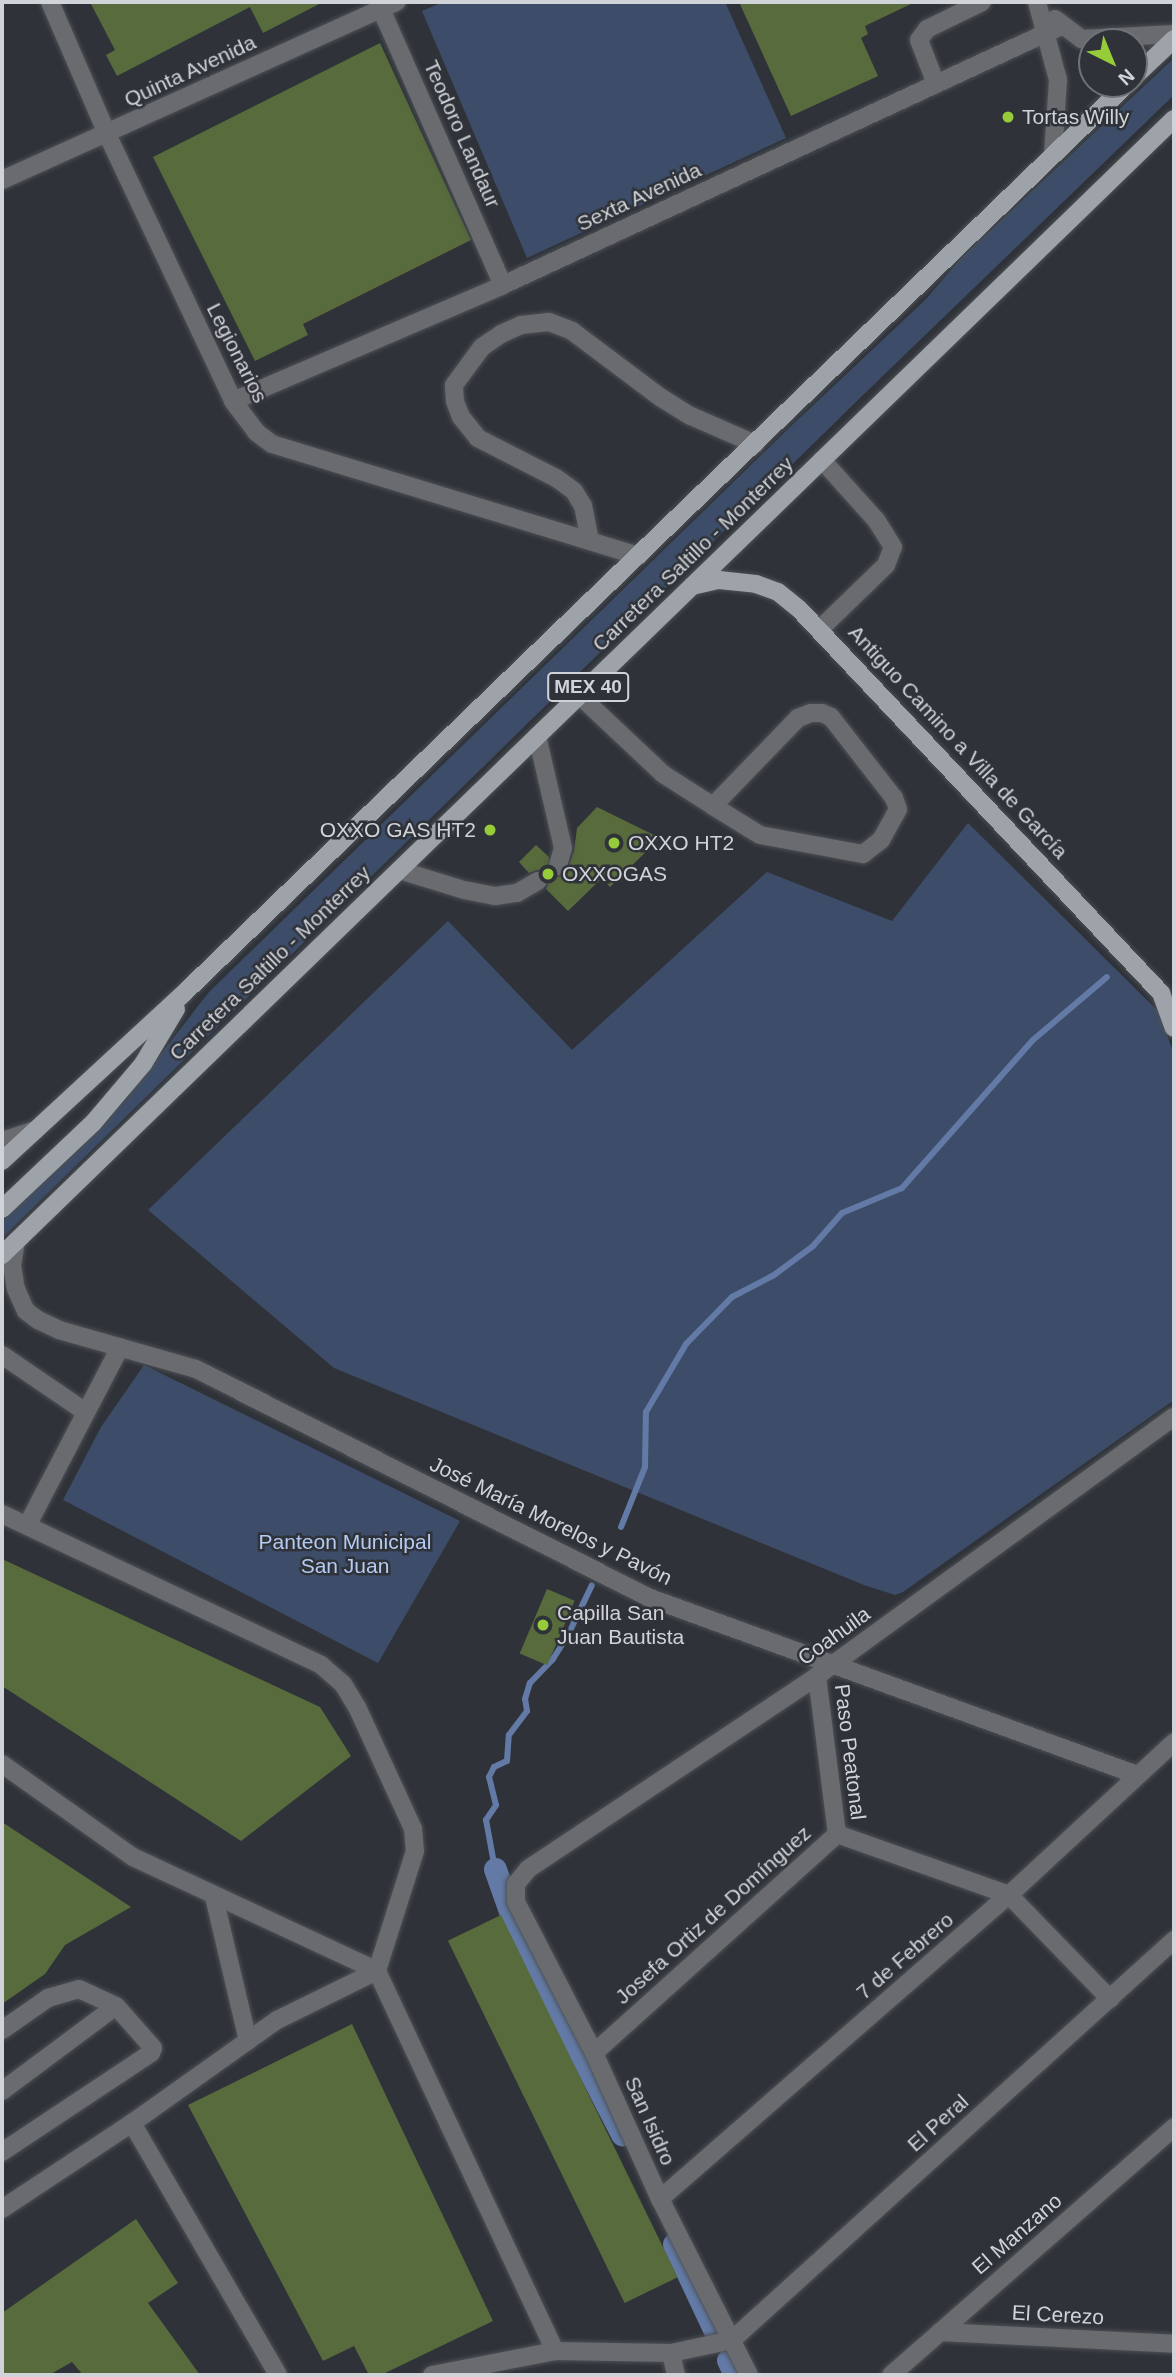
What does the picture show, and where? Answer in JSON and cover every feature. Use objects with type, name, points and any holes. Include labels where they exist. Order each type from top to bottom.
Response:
[{"type":"main road","points":[[1148,63],[1174,36]]},
{"type":"main road","name":"Carretera Saltillo - Monterrey","points":[[2,1161],[184,993],[1112,98]]},
{"type":"main road","name":"Carretera Saltillo - Monterrey","points":[[2,1255],[1174,119]]},
{"type":"main road","name":"Antiguo Camino a Villa de García","points":[[692,586],[719,580],[756,584],[778,593],[820,629],[1167,995]]},
{"type":"main road","points":[[2,1209],[93,1123],[129,1081],[143,1064],[184,993]]},
{"type":"main road","points":[[1167,995],[1174,1027]]},
{"type":"street","name":"Legionarios","points":[[50,2],[107,134],[233,401],[256,432],[272,444],[638,556]]},
{"type":"street","points":[[936,84],[919,40],[927,29],[982,2]]},
{"type":"street","points":[[1039,2],[1053,30],[1058,80],[1052,155]]},
{"type":"street","name":"Quinta Avenida","points":[[2,180],[386,4]]},
{"type":"street","name":"Teodoro Landaur","points":[[386,4],[503,285]]},
{"type":"street","points":[[1053,30],[1082,39],[1174,36]]},
{"type":"street","name":"Sexta Avenida","points":[[233,401],[503,285],[1053,30]]},
{"type":"street","points":[[590,541],[583,506],[574,491],[556,478],[478,438],[461,417],[455,401],[454,385],[482,347],[501,334],[521,325],[549,322],[572,331],[660,397],[691,416],[755,444]]},
{"type":"street","points":[[820,629],[886,565],[893,547],[876,520],[822,460]]},
{"type":"street","points":[[579,695],[663,774],[713,806],[760,835],[856,855],[870,850],[881,840],[898,809],[894,798],[831,717],[822,713],[811,713],[798,718],[713,806]]},
{"type":"street","points":[[537,736],[563,848],[558,866]]},
{"type":"street","points":[[399,870],[464,890],[495,896],[517,892],[538,881]]},
{"type":"street","points":[[2,1141],[35,1130]]},
{"type":"street","name":"José María Morelos y Pavón","points":[[16,1241],[13,1277],[26,1311],[59,1330],[196,1369],[650,1598],[1137,1775]]},
{"type":"street","points":[[28,1524],[84,1411],[120,1347]]},
{"type":"street","points":[[2,1355],[84,1411]]},
{"type":"street","name":"Coahuila","points":[[516,1884],[528,1869],[817,1676],[1174,1417]]},
{"type":"street","points":[[2,1514],[321,1665],[343,1684],[357,1707],[413,1829],[415,1851],[411,1873],[377,1971],[277,2020],[132,2123],[2,2209]]},
{"type":"street","name":"Paso Peatonal","points":[[817,1676],[838,1834]]},
{"type":"street","name":"7 de Febrero","points":[[660,2199],[1009,1895],[1174,1742]]},
{"type":"street","points":[[2,1764],[134,1857],[214,1897],[377,1971],[555,2351]]},
{"type":"street","name":"Josefa Ortiz de Domínguez","points":[[594,2053],[838,1834],[1009,1895],[1110,1999]]},
{"type":"street","name":"San Isidro","points":[[516,1884],[516,1902],[594,2053],[660,2199],[748,2375]]},
{"type":"street","points":[[214,1897],[248,2040]]},
{"type":"street","name":"El Peral","points":[[732,2340],[1174,1940]]},
{"type":"street","points":[[2,2030],[26,2010],[63,1991],[79,1989],[116,2006],[151,2045],[151,2053],[2,2152]]},
{"type":"street","points":[[2,2091],[116,2006]]},
{"type":"street","points":[[132,2123],[278,2375]]},
{"type":"street","name":"El Manzano","points":[[891,2375],[1174,2127]]},
{"type":"street","name":"El Cerezo","points":[[940,2332],[1174,2344]]},
{"type":"street","points":[[432,2375],[555,2351],[671,2353],[732,2340]]},
{"type":"street","points":[[671,2353],[676,2375]]},
{"type":"green space","points":[[443,2],[725,2],[786,138],[527,258],[422,11]]},
{"type":"green space","points":[[1174,58],[1174,95],[863,395],[2,1238],[2,1222],[123,1103],[209,992],[789,428],[926,299],[963,256],[1131,98],[1148,98],[1148,82]]},
{"type":"green space","points":[[968,823],[1158,1011],[1174,1054],[1174,1400],[903,1592],[895,1595],[864,1585],[334,1368],[148,1210],[448,921],[572,1050],[767,872],[892,921]]},
{"type":"green space","name":"Panteon Municipal San Juan","points":[[144,1365],[460,1521],[378,1663],[63,1500],[101,1427]]},
{"type":"building","points":[[90,2],[323,2],[263,33],[250,7],[117,76],[106,55],[115,50]]},
{"type":"building","points":[[739,2],[915,2],[865,26],[868,34],[861,38],[878,76],[791,116]]},
{"type":"building","points":[[380,43],[471,240],[303,324],[308,335],[255,361],[153,157]]},
{"type":"building","name":"OXXO HT2","points":[[597,807],[660,838],[610,887],[602,878],[568,911],[546,889],[549,880],[544,872],[537,870],[529,873],[519,862],[536,845],[549,857],[549,873],[556,877],[565,875],[574,851],[577,828]]},
{"type":"building","points":[[2,1559],[320,1707],[351,1756],[241,1841],[2,1686]]},
{"type":"building","name":"Capilla San Juan Bautista","points":[[547,1589],[575,1601],[547,1665],[520,1653]]},
{"type":"building","points":[[2,1822],[131,1907],[65,1945],[45,1974],[2,2004]]},
{"type":"building","points":[[501,1915],[678,2277],[625,2303],[448,1941]]},
{"type":"building","points":[[352,2024],[493,2321],[381,2375],[369,2375],[354,2346],[323,2361],[188,2105]]},
{"type":"building","points":[[136,2219],[178,2283],[148,2303],[200,2375],[83,2375],[72,2362],[49,2375],[2,2375],[2,2313]]},
{"type":"waterway","points":[[621,1527],[645,1467],[646,1412],[686,1344],[732,1297],[774,1275],[813,1246],[842,1213],[902,1188],[1033,1040],[1107,977]]},
{"type":"waterway","points":[[495,1869],[486,1820],[496,1805],[489,1777],[494,1767],[507,1761],[509,1735],[527,1711],[525,1699],[530,1683],[553,1659],[592,1585]]},
{"type":"waterway","points":[[495,1869],[516,1928],[622,2134]]},
{"type":"waterway","points":[[674,2244],[713,2327]]},
{"type":"waterway","points":[[728,2360],[735,2375]]},
{"type":"place","name":"Tortas Willy","points":[[1008,117]]},
{"type":"place","name":"OXXO GAS HT2","points":[[490,830]]},
{"type":"place","name":"OXXO HT2","points":[[614,843]]},
{"type":"place","name":"OXXOGAS","points":[[548,874]]},
{"type":"place","name":"Capilla San Juan Bautista","points":[[543,1625]]}]
